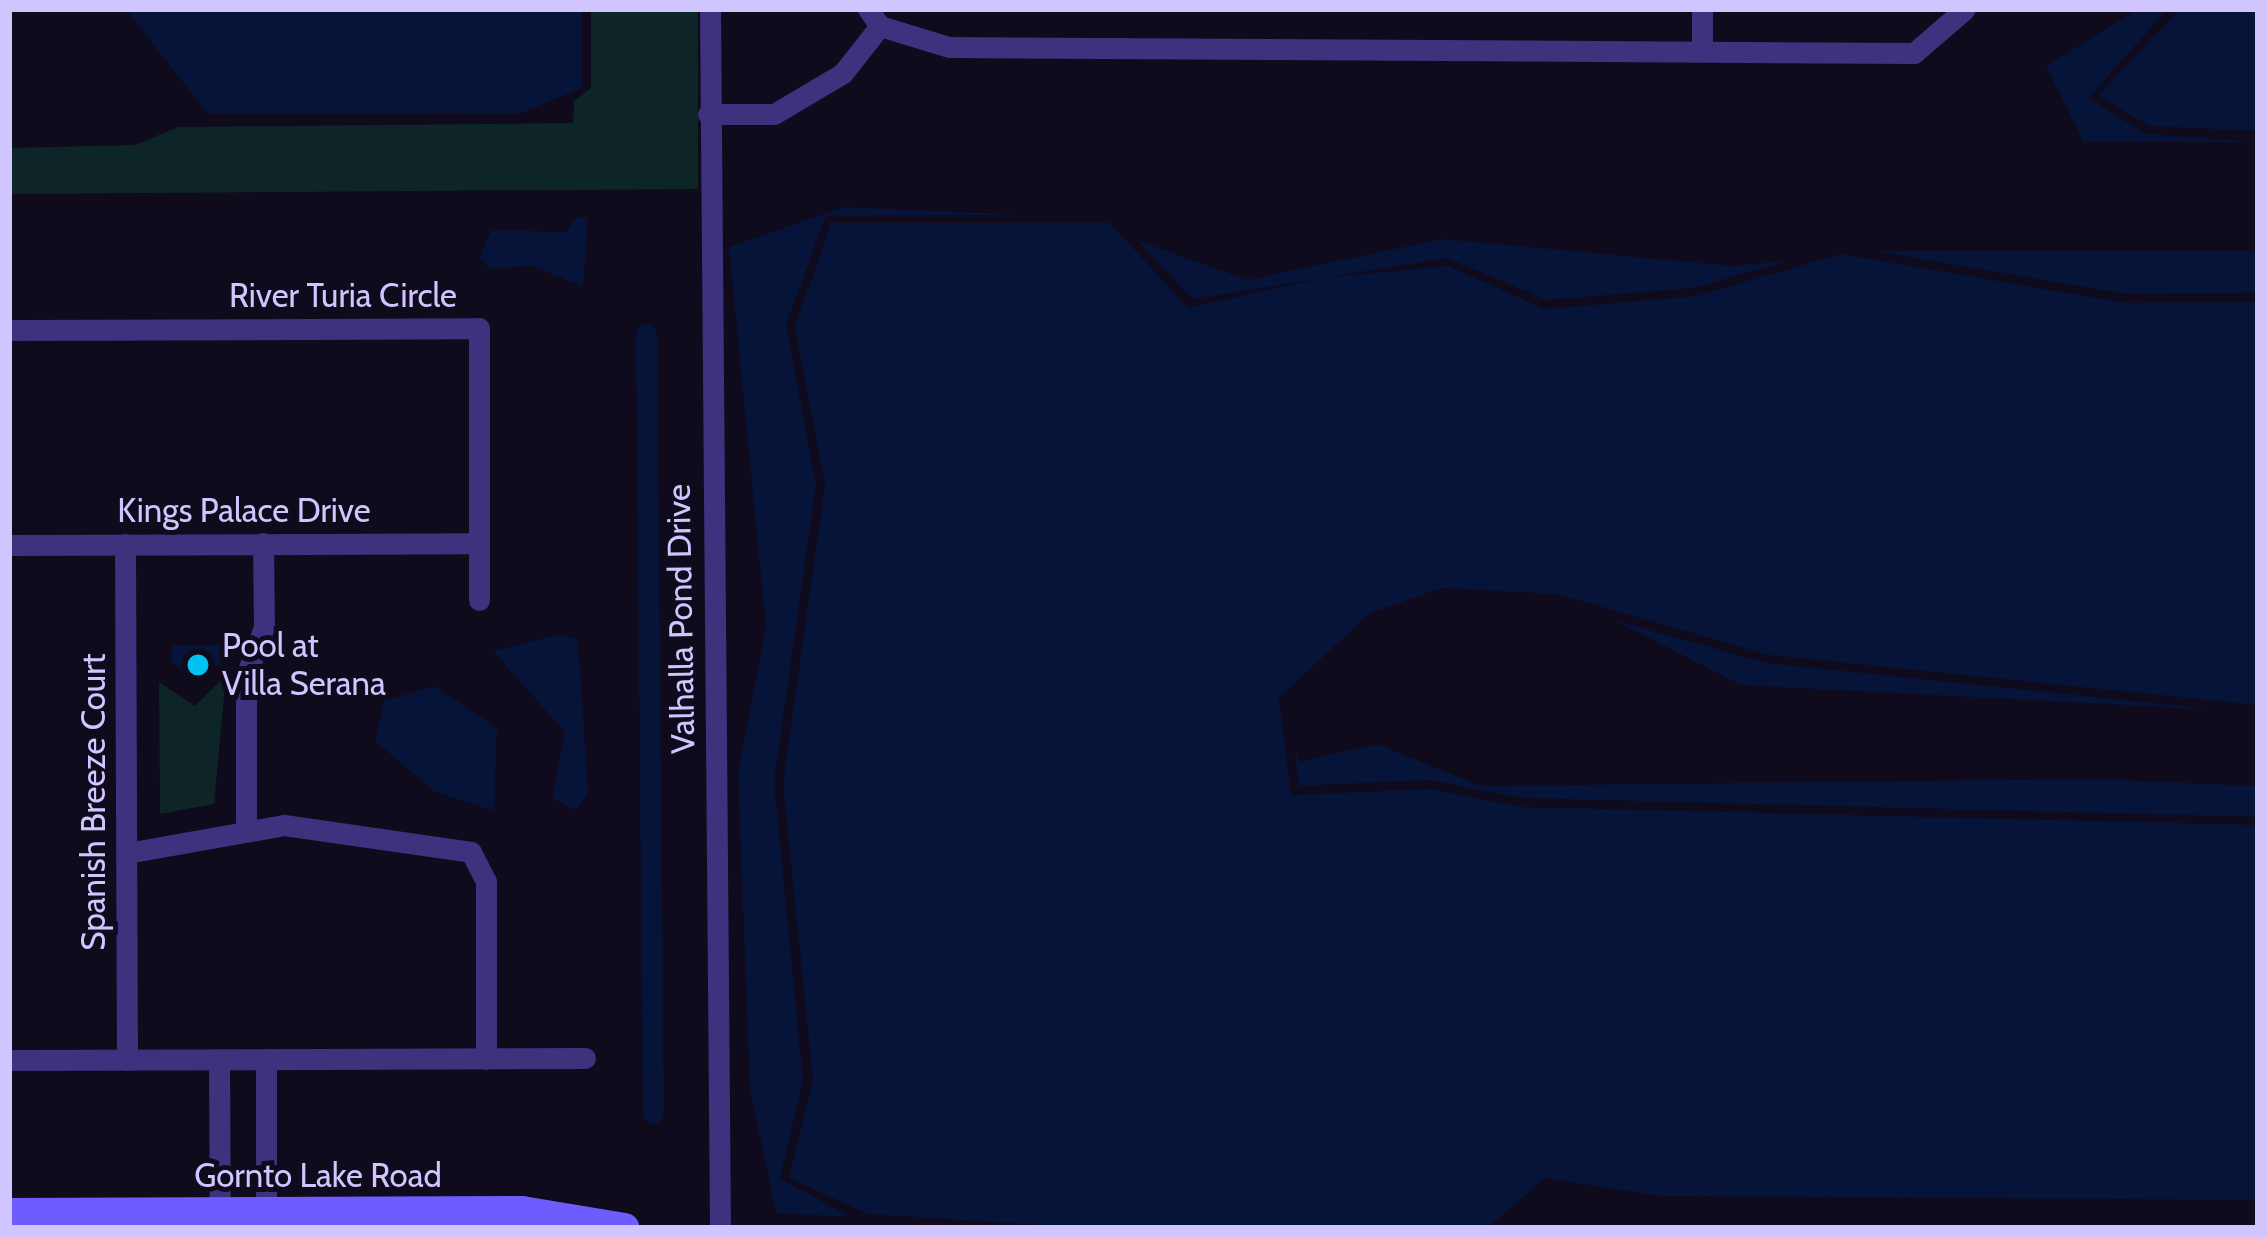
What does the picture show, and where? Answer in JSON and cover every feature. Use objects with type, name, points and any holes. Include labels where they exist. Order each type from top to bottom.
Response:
[{"type":"street","name":"Valhalla Pond Drive","points":[[710,9],[720,1228]]},
{"type":"street","points":[[1702,9],[1702,50]]},
{"type":"street","points":[[709,114],[774,114],[843,73],[874,17],[949,47],[1914,53],[1965,9]]},
{"type":"street","name":"River Turia Circle","points":[[9,330],[479,328],[479,599]]},
{"type":"street","points":[[246,830],[246,676],[264,627],[263,543]]},
{"type":"street","name":"Kings Palace Drive","points":[[9,545],[479,543]]},
{"type":"street","name":"Spanish Breeze Court","points":[[125,544],[128,1060]]},
{"type":"street","points":[[128,853],[246,830],[323,825],[471,852],[486,881],[486,1059]]},
{"type":"street","points":[[9,1060],[585,1058]]},
{"type":"street","points":[[266,1059],[266,1220]]},
{"type":"street","points":[[219,1060],[220,1220]]},
{"type":"street","name":"Gornto Lake Road","points":[[9,1213],[266,1220],[522,1211],[625,1228]]},
{"type":"green space","points":[[591,9],[698,9],[698,189],[9,194],[9,148],[135,145],[178,127],[573,123],[574,101],[591,88]]},
{"type":"green space","points":[[226,675],[214,804],[160,814],[159,682],[195,706]]},
{"type":"water","points":[[126,9],[582,9],[582,88],[521,113],[207,113]]},
{"type":"water","points":[[2139,9],[2167,9],[2089,98],[2146,134],[2258,142],[2084,142],[2046,66]]},
{"type":"water","points":[[2180,9],[2258,9],[2258,131],[2149,126],[2098,95]]},
{"type":"water","points":[[844,207],[1032,215],[826,216],[786,324],[816,485],[774,782],[803,1080],[780,1179],[851,1217],[776,1213],[750,1089],[738,773],[766,627],[729,247]]},
{"type":"water","points":[[576,217],[588,217],[583,286],[531,266],[489,269],[480,257],[491,230],[566,232]]},
{"type":"water","points":[[831,223],[1110,223],[1188,308],[1321,278],[1448,266],[1545,309],[1696,296],[1841,254],[2125,303],[2258,302],[2258,705],[1769,655],[1557,594],[1442,588],[1370,613],[1279,698],[1291,795],[1430,789],[1521,807],[2258,825],[2258,1200],[1660,1196],[1545,1178],[1490,1226],[1087,1228],[868,1214],[789,1178],[813,1081],[783,783],[825,485],[795,327]]},
{"type":"water","points":[[1442,239],[1733,266],[1791,260],[1694,288],[1547,300],[1447,258],[1192,299],[1137,240],[1247,280]]},
{"type":"water","points":[[1874,251],[2258,251],[2258,293],[2126,294]]},
{"type":"water","points":[[1614,620],[1766,663],[2220,710],[1741,685]]},
{"type":"water","points":[[560,634],[577,639],[580,667],[588,794],[576,810],[552,798],[565,732],[493,651]]},
{"type":"water","name":"Pool at Villa Serana","points":[[172,645],[225,645],[224,661],[196,683],[171,662]]},
{"type":"water","points":[[434,686],[497,728],[494,811],[435,792],[375,741],[384,701]]},
{"type":"water","points":[[1377,744],[1481,786],[2091,779],[2258,786],[2258,817],[1522,798],[1429,780],[1299,786],[1294,746],[1299,762]]},
{"type":"waterway","points":[[646,334],[653,1113]]},
{"type":"place","name":"Pool at Villa Serana","points":[[198,665]]}]
